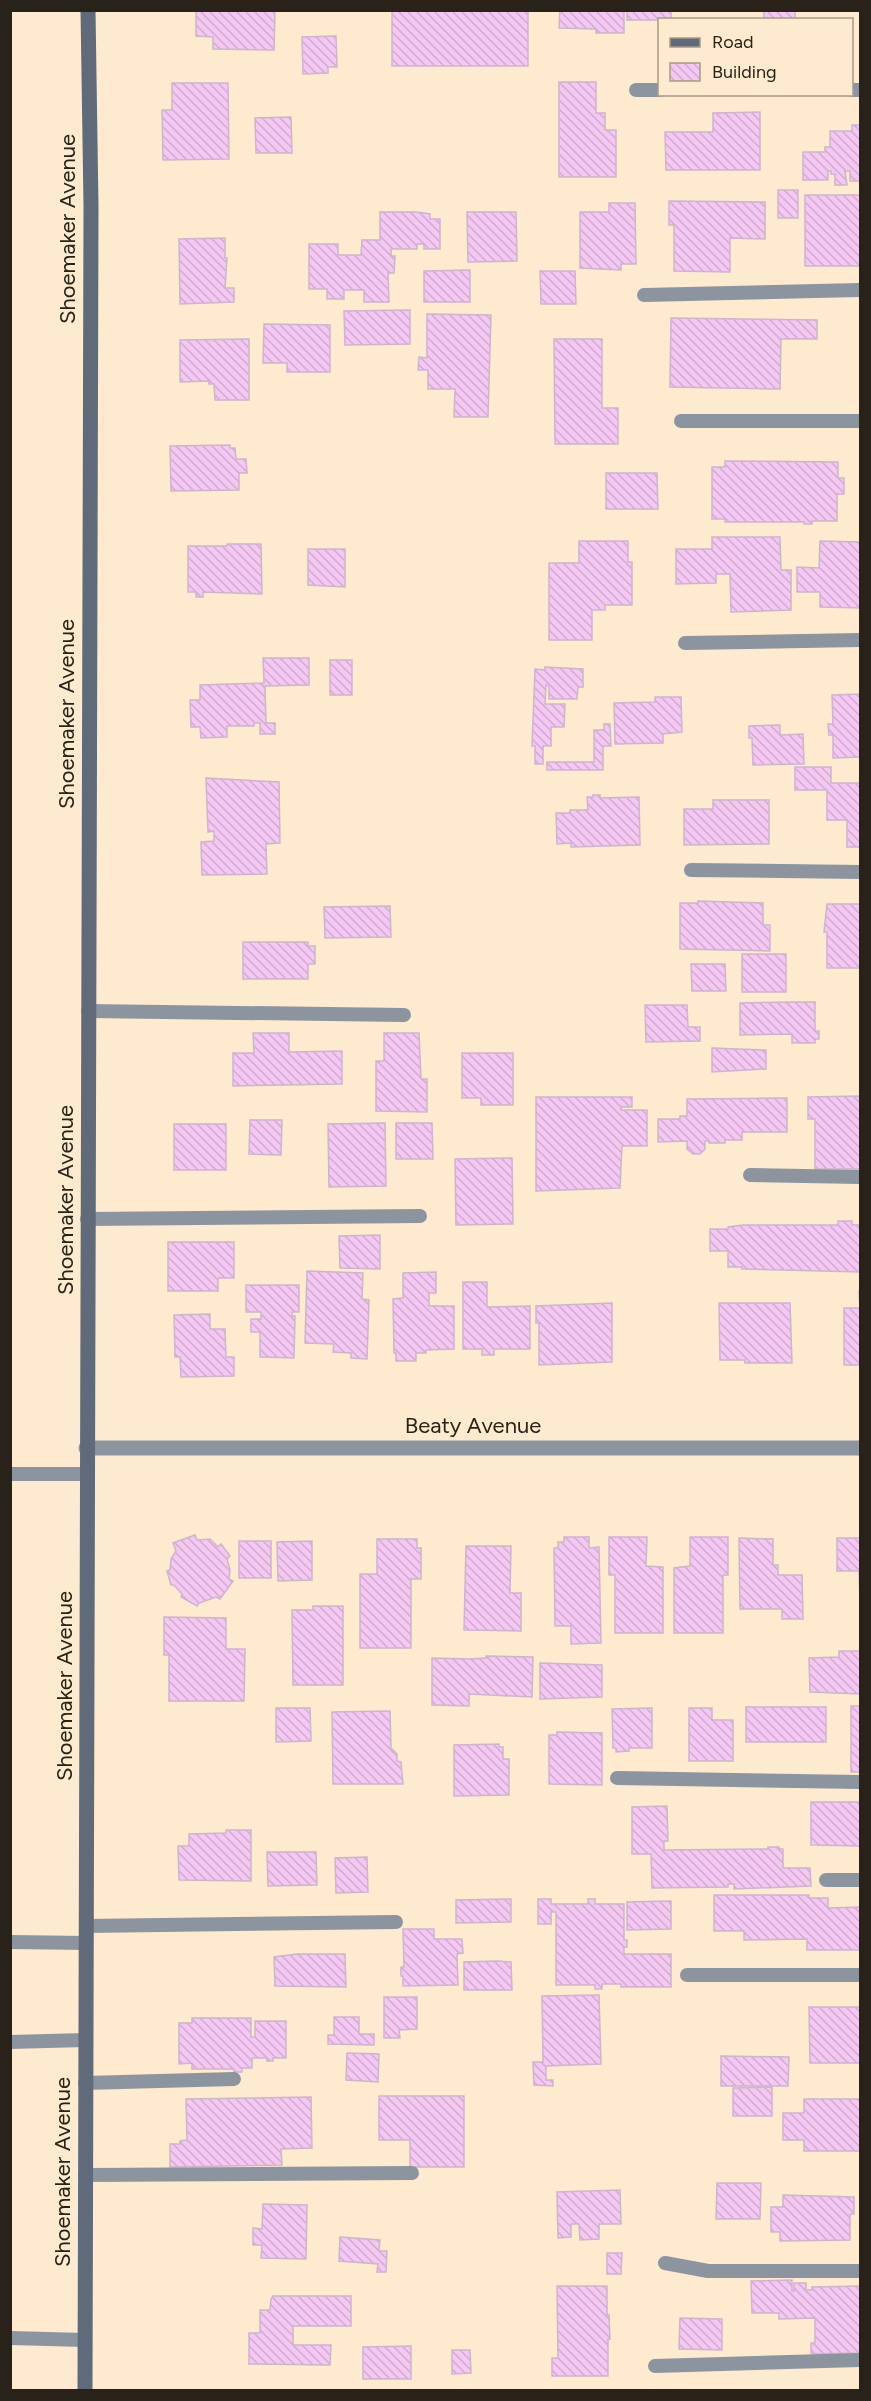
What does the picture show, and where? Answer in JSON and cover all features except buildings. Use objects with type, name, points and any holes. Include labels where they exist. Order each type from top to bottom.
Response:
[{"type":"main road","name":"Shoemaker Avenue","points":[[85,2391],[91,206],[88,10]]},
{"type":"street","name":"Beaty Avenue","points":[[86,1448],[861,1448]]},
{"type":"lane","points":[[636,90],[658,90]]},
{"type":"lane","points":[[644,295],[861,290]]},
{"type":"lane","points":[[681,421],[861,421]]},
{"type":"lane","points":[[685,643],[861,640]]},
{"type":"lane","points":[[691,870],[861,872]]},
{"type":"lane","points":[[88,1011],[404,1015]]},
{"type":"lane","points":[[750,1175],[861,1177]]},
{"type":"lane","points":[[87,1219],[420,1216]]},
{"type":"lane","points":[[10,1474],[86,1474]]},
{"type":"lane","points":[[616,1778],[861,1782]]},
{"type":"lane","points":[[826,1880],[861,1880]]},
{"type":"lane","points":[[86,1926],[396,1922]]},
{"type":"lane","points":[[10,1942],[86,1942]]},
{"type":"lane","points":[[687,1975],[861,1975]]},
{"type":"lane","points":[[10,2042],[85,2040]]},
{"type":"lane","points":[[85,2083],[234,2079]]},
{"type":"lane","points":[[85,2175],[412,2173]]},
{"type":"lane","points":[[665,2263],[708,2271],[861,2271]]},
{"type":"lane","points":[[10,2338],[85,2340]]},
{"type":"lane","points":[[655,2366],[861,2360]]},
{"type":"shaded area","points":[[10,517],[11,2390],[10,2390]]}]
